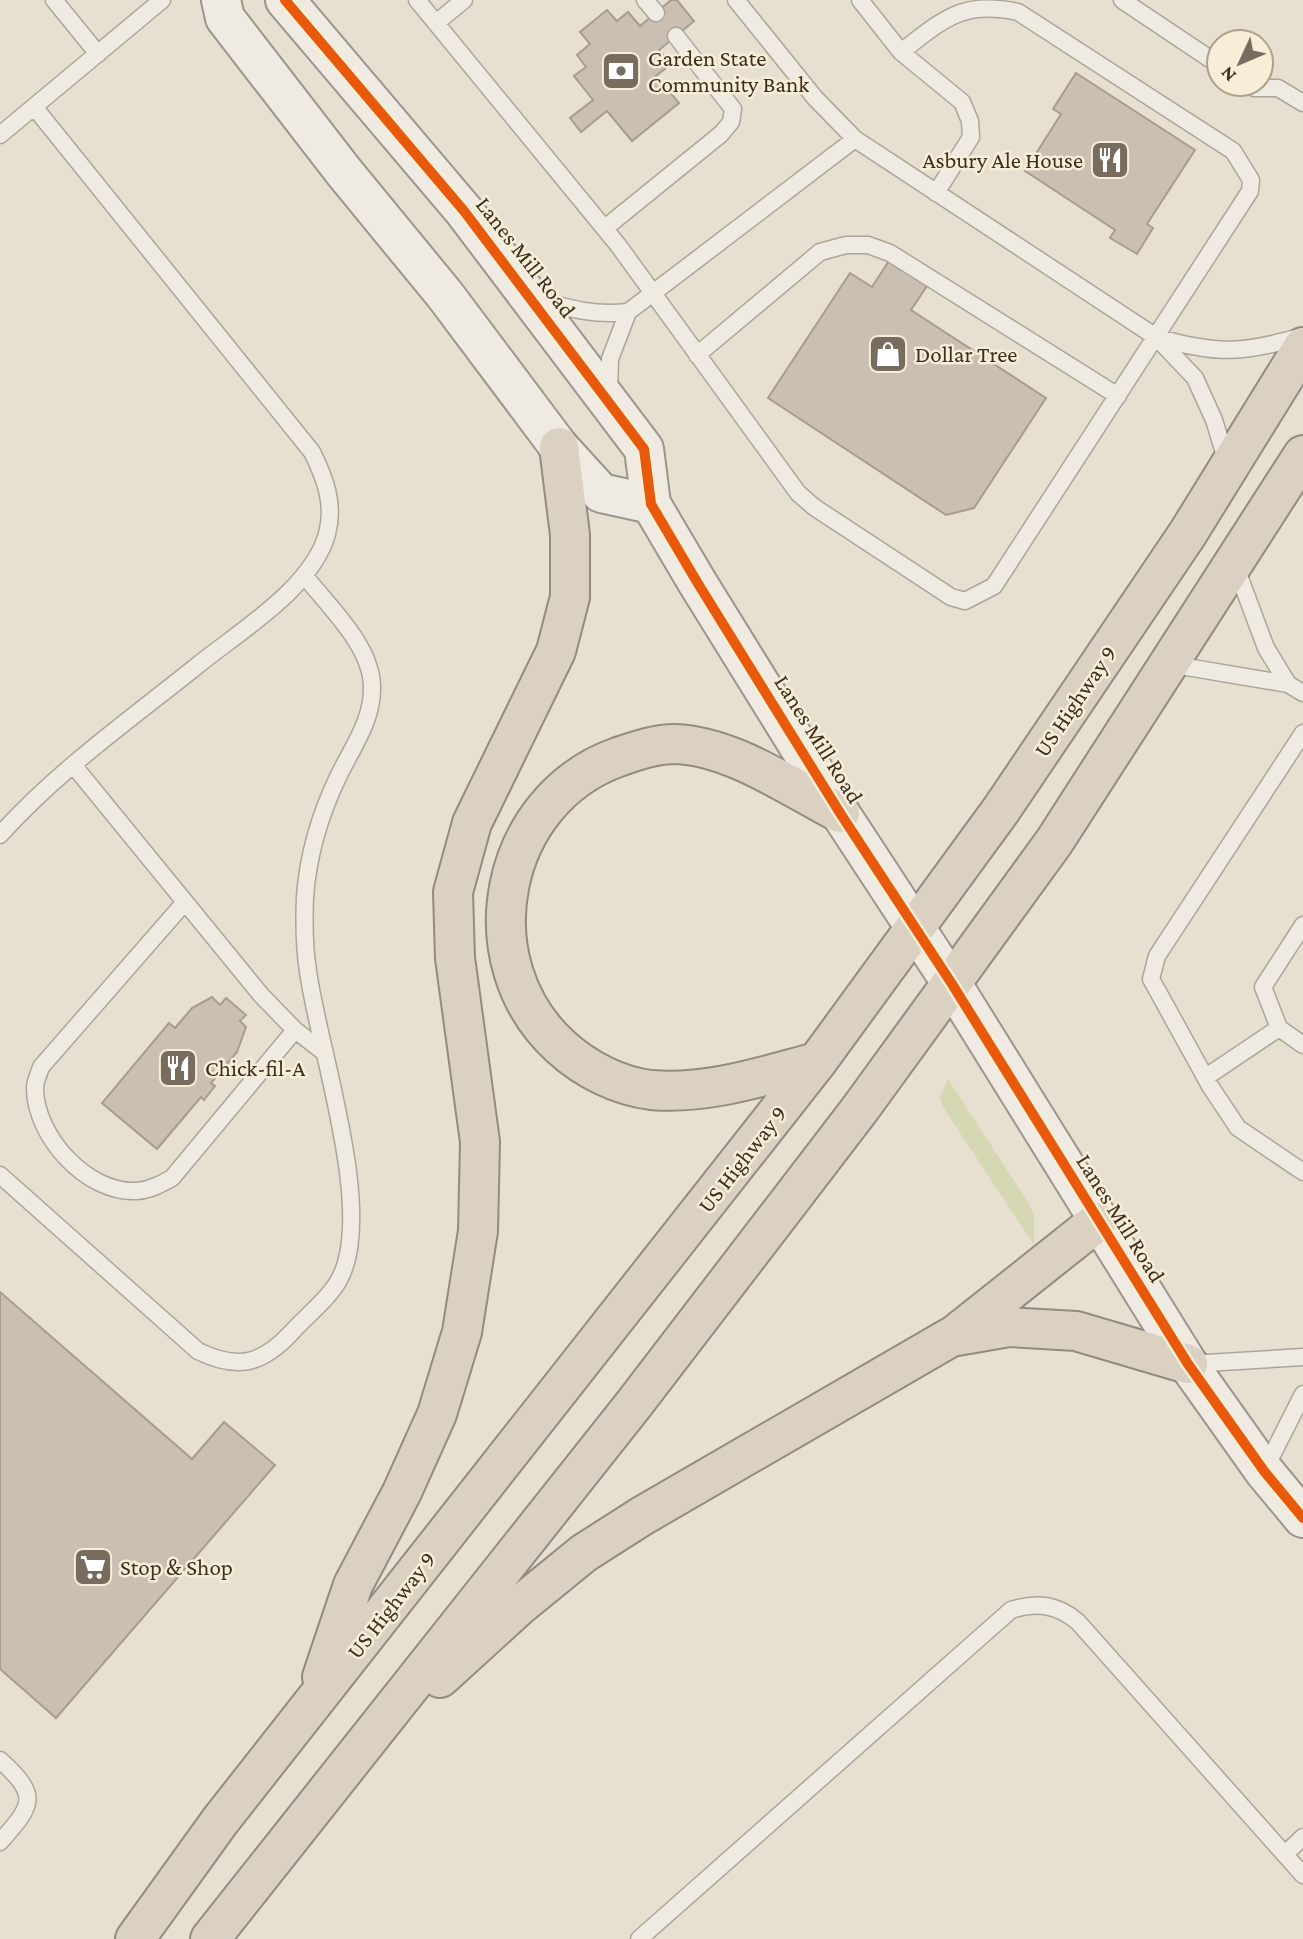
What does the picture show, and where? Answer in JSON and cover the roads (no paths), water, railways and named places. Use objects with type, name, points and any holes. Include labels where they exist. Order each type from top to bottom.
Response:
[{"type":"highway","name":"US Highway 9","points":[[135,1939],[220,1821],[817,1062],[1008,799],[1229,468],[1303,347]]},
{"type":"highway","points":[[312,1706],[353,1585],[402,1492],[437,1414],[462,1332],[478,1231],[480,1142],[455,958],[453,892],[472,823],[556,651],[570,597],[570,535],[559,447]]},
{"type":"highway","points":[[210,1939],[634,1404],[952,984],[1054,842],[1234,564],[1293,491],[1303,455]]},
{"type":"highway","points":[[817,1062],[722,1087],[676,1091],[648,1089],[608,1078],[577,1061],[546,1033],[522,998],[507,955],[504,914],[508,883],[519,849],[541,812],[571,782],[602,763],[646,747],[675,744],[715,751],[840,813]]},
{"type":"highway","points":[[368,1741],[519,1606],[584,1553],[642,1516],[951,1337],[1097,1222]]},
{"type":"highway","points":[[951,1337],[1009,1327],[1076,1331],[1188,1364]]},
{"type":"street","points":[[221,0],[225,18],[344,172],[445,295],[559,447],[601,493],[651,504]]},
{"type":"street","name":"Lanes Mill Road","points":[[285,0],[464,211],[645,449],[651,504],[840,813],[952,984],[1097,1222],[1188,1364],[1264,1471],[1303,1518]]},
{"type":"lane","points":[[54,0],[98,54]]},
{"type":"lane","points":[[0,135],[162,0]]},
{"type":"lane","points":[[417,0],[605,229],[797,493],[951,597],[965,601],[994,586],[1250,191],[1251,180],[1233,151],[1018,12],[994,4],[976,4],[949,15],[901,52]]},
{"type":"lane","points":[[436,23],[464,0]]},
{"type":"lane","points":[[736,0],[815,98],[855,139],[1156,337],[1200,387],[1229,468]]},
{"type":"lane","points":[[860,0],[901,52],[962,103],[970,121],[971,137],[936,193]]},
{"type":"lane","points":[[1122,0],[1205,56]]},
{"type":"lane","points":[[605,229],[721,134],[731,122],[733,109],[676,37]]},
{"type":"lane","points":[[1275,88],[1303,103]]},
{"type":"lane","points":[[0,835],[74,766],[285,595],[304,575],[326,535],[329,518],[325,478],[312,452],[35,108]]},
{"type":"lane","points":[[531,297],[581,312],[604,315],[628,312],[855,139]]},
{"type":"lane","points":[[697,355],[820,252],[846,245],[868,245],[890,253],[1118,396]]},
{"type":"lane","points":[[609,402],[610,359],[628,312]]},
{"type":"lane","points":[[1156,337],[1222,351],[1254,351],[1303,336]]},
{"type":"lane","points":[[1234,564],[1266,648],[1288,684]]},
{"type":"lane","points":[[0,1175],[198,1351],[220,1362],[259,1360],[276,1349],[340,1280],[345,1264],[351,1209],[348,1168],[304,939],[308,869],[326,804],[363,731],[372,686],[369,666],[357,643],[304,575]]},
{"type":"lane","points":[[1169,664],[1288,684],[1303,693]]},
{"type":"lane","points":[[1303,733],[1157,956],[1152,979],[1206,1077],[1238,1128],[1303,1172]]},
{"type":"lane","points":[[74,766],[261,995],[295,1030],[325,1053]]},
{"type":"lane","points":[[185,902],[41,1068],[35,1086],[39,1112],[50,1137],[66,1156],[92,1177],[111,1187],[136,1191],[157,1186],[172,1178],[295,1030]]},
{"type":"lane","points":[[1303,925],[1264,987],[1279,1028],[1303,1045]]},
{"type":"lane","points":[[1206,1077],[1279,1028]]},
{"type":"lane","points":[[1188,1364],[1303,1357]]},
{"type":"lane","points":[[1264,1471],[1303,1394]]},
{"type":"lane","points":[[639,1939],[1011,1610],[1031,1604],[1063,1609],[1078,1622],[1303,1875]]},
{"type":"lane","points":[[0,1760],[21,1779],[29,1797],[24,1814],[0,1842]]},
{"type":"lane","points":[[1285,1854],[1303,1837]]},
{"type":"place","name":"Garden State Community Bank","points":[[621,71]]},
{"type":"place","name":"Asbury Ale House","points":[[1110,160]]},
{"type":"place","name":"Dollar Tree","points":[[888,354]]},
{"type":"place","name":"Chick-fil-A","points":[[178,1068]]},
{"type":"place","name":"Stop & Shop","points":[[93,1567]]}]
